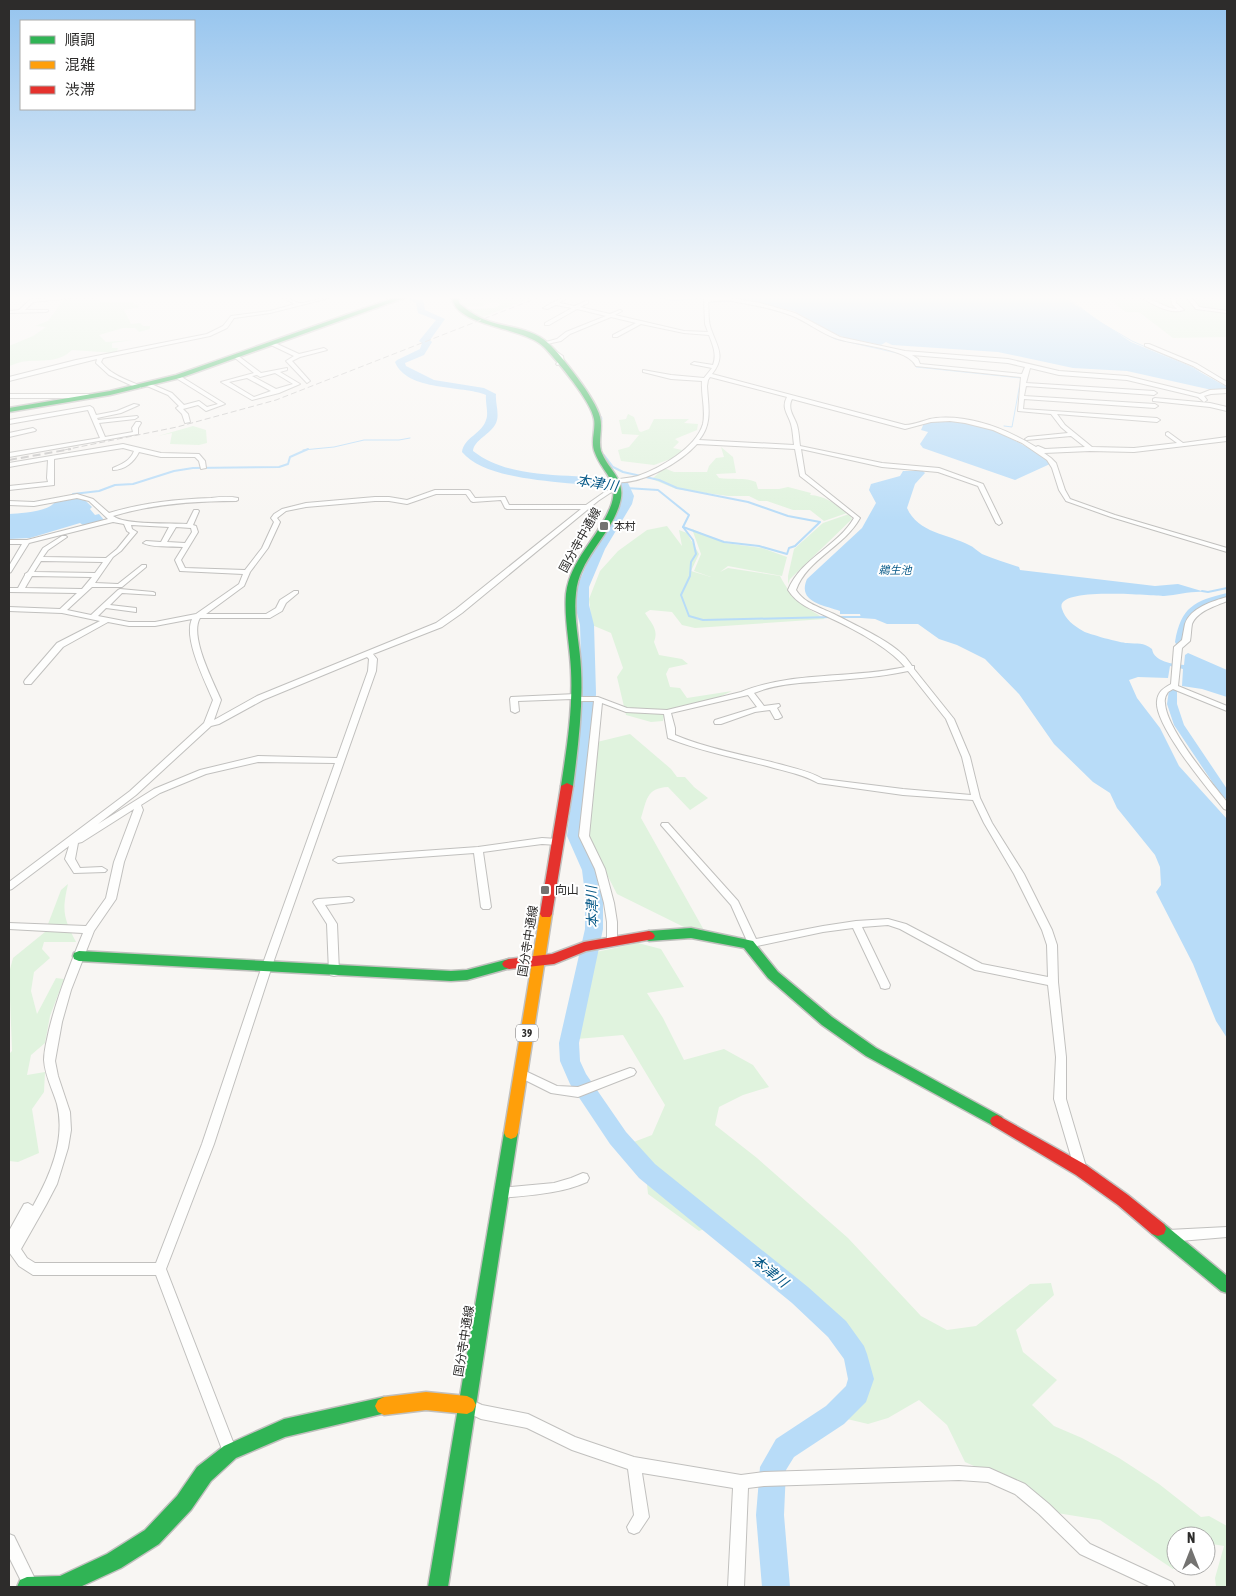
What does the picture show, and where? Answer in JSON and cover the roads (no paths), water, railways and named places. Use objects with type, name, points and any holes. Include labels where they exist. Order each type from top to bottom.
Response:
[{"type":"main road","points":[[9,410],[144,386],[191,372]]},
{"type":"main road","points":[[565,372],[596,414],[598,425],[597,449],[618,484]]},
{"type":"main road","name":"国分寺中通線","points":[[438,1587],[575,737],[578,698],[570,608],[572,583],[578,568],[615,506],[618,484]]},
{"type":"main road","points":[[79,956],[268,966],[334,972],[451,976],[467,975],[503,965],[554,959],[584,947],[598,944],[679,932],[750,943],[773,974],[827,1021],[852,1039],[871,1052],[963,1101],[1081,1170],[1123,1200],[1227,1286]]},
{"type":"main road","points":[[29,1586],[61,1586],[114,1561],[152,1537],[184,1503],[204,1474],[230,1452],[284,1428],[387,1405],[426,1401],[467,1405]]},
{"type":"street","points":[[9,379],[32,372]]},
{"type":"street","points":[[109,372],[124,382],[170,394],[183,407]]},
{"type":"street","points":[[269,372],[260,375],[258,373],[224,382],[254,399],[297,384],[278,372]]},
{"type":"street","points":[[299,372],[307,381]]},
{"type":"street","points":[[651,372],[671,377],[704,380],[711,372]]},
{"type":"street","points":[[1026,372],[1020,410],[1157,423],[1154,384]]},
{"type":"street","points":[[1050,372],[1119,377],[1154,384],[1200,396],[1210,405]]},
{"type":"street","points":[[1208,372],[1227,384]]},
{"type":"street","points":[[691,375],[697,380]]},
{"type":"street","points":[[709,375],[906,427],[913,427],[930,421],[955,420],[993,427],[1052,462],[1063,494],[1068,500],[1113,516],[1227,550]]},
{"type":"street","points":[[248,376],[277,392]]},
{"type":"street","points":[[178,377],[222,404],[206,409],[199,403],[179,408],[185,414],[187,422]]},
{"type":"street","points":[[208,724],[216,722],[260,698],[433,628],[459,612],[618,484],[640,477],[677,458],[695,442],[706,423],[707,411],[704,380]]},
{"type":"street","points":[[1023,384],[1227,408]]},
{"type":"street","points":[[1200,396],[1210,392],[1227,391]]},
{"type":"street","points":[[9,396],[90,396]]},
{"type":"street","points":[[791,396],[787,403],[788,412],[794,424],[802,475],[857,518],[850,528],[798,578],[793,585],[793,593],[803,603],[833,617],[890,648],[899,655],[950,719],[966,757],[976,798],[988,823],[1019,874],[1047,930],[1052,945],[1053,982],[1061,1057],[1060,1099],[1081,1170]]},
{"type":"street","points":[[1022,397],[1154,399]]},
{"type":"street","points":[[95,420],[136,405]]},
{"type":"street","points":[[9,422],[90,408],[103,439]]},
{"type":"street","points":[[1052,412],[1063,426],[1090,449]]},
{"type":"street","points":[[9,455],[136,433],[137,420],[95,420]]},
{"type":"street","points":[[9,435],[33,430]]},
{"type":"street","points":[[1028,439],[1073,434]]},
{"type":"street","points":[[1168,434],[1180,443]]},
{"type":"street","points":[[1017,440],[1044,451],[1134,450],[1227,438]]},
{"type":"street","points":[[695,442],[799,447],[882,464],[939,470],[976,482],[984,488],[999,523]]},
{"type":"street","points":[[9,465],[123,446],[161,455],[197,455],[202,461],[203,468]]},
{"type":"street","points":[[115,469],[135,458],[137,450]]},
{"type":"street","points":[[9,488],[52,484],[50,478],[51,458]]},
{"type":"street","points":[[9,887],[71,843],[133,793],[208,724],[217,700],[197,653],[198,647],[192,636],[194,622],[198,616],[242,585],[247,572],[265,548],[277,522],[274,518],[276,515],[292,507],[375,499],[407,502],[435,492],[458,491],[468,492],[473,500],[503,498],[510,508],[588,508]]},
{"type":"street","points":[[9,503],[40,503],[77,496],[91,500],[110,518],[127,523],[194,527],[195,532],[178,560],[182,570],[247,572]]},
{"type":"street","points":[[9,542],[27,542],[110,518],[136,506],[188,499],[236,498]]},
{"type":"street","points":[[189,526],[196,510]]},
{"type":"street","points":[[62,611],[90,585],[108,560],[134,532],[129,530],[127,523]]},
{"type":"street","points":[[162,545],[173,526]]},
{"type":"street","points":[[20,590],[45,549],[64,537]]},
{"type":"street","points":[[9,571],[27,542]]},
{"type":"street","points":[[146,543],[186,545]]},
{"type":"street","points":[[38,560],[108,560]]},
{"type":"street","points":[[90,585],[120,586],[144,566]]},
{"type":"street","points":[[28,574],[97,575]]},
{"type":"street","points":[[9,590],[82,591]]},
{"type":"street","points":[[93,617],[120,591],[153,594]]},
{"type":"street","points":[[9,609],[62,611],[129,624],[154,624],[198,616],[267,616],[279,609],[283,602],[296,592]]},
{"type":"street","points":[[1174,686],[1178,647],[1186,641],[1189,623],[1203,608],[1227,599]]},
{"type":"street","points":[[104,606],[133,610]]},
{"type":"street","points":[[28,682],[60,645],[107,620]]},
{"type":"street","points":[[230,1452],[160,1269],[208,1144],[268,966],[372,671],[373,659],[370,654]]},
{"type":"street","points":[[515,711],[514,699],[578,698],[596,699],[626,710],[667,712],[749,691],[794,682],[875,675],[910,668]]},
{"type":"street","points":[[1227,710],[1174,686],[1165,690],[1162,696],[1161,704],[1168,723],[1204,778],[1227,806]]},
{"type":"street","points":[[749,691],[762,709]]},
{"type":"street","points":[[596,699],[595,738],[584,836],[600,869],[609,903],[612,922],[612,942]]},
{"type":"street","points":[[718,722],[774,706],[778,717]]},
{"type":"street","points":[[667,712],[671,736],[692,745],[810,775],[821,781],[903,792],[976,798]]},
{"type":"street","points":[[71,843],[156,791],[203,772],[249,760],[341,761]]},
{"type":"street","points":[[14,1249],[33,1218],[59,1164],[64,1133],[64,1111],[54,1085],[50,1055],[69,980],[89,930],[112,899],[119,862],[139,810],[136,803]]},
{"type":"street","points":[[665,825],[735,903],[750,943],[856,924],[888,922],[903,926],[979,967],[1053,982]]},
{"type":"street","points":[[338,860],[558,842]]},
{"type":"street","points":[[71,843],[70,859],[77,871],[102,870]]},
{"type":"street","points":[[478,850],[486,907]]},
{"type":"street","points":[[334,972],[332,924],[318,902],[348,900]]},
{"type":"street","points":[[856,924],[886,986]]},
{"type":"street","points":[[9,926],[89,930]]},
{"type":"street","points":[[521,1073],[555,1090],[578,1092],[630,1072]]},
{"type":"street","points":[[501,1193],[556,1187],[573,1183],[583,1178]]},
{"type":"street","points":[[28,1208],[9,1242],[23,1262],[33,1269],[160,1269]]},
{"type":"street","points":[[1167,1236],[1227,1232]]},
{"type":"street","points":[[467,1405],[481,1412],[528,1421],[572,1443],[634,1464],[741,1482],[764,1479],[959,1474],[989,1475],[1020,1489],[1044,1509],[1084,1549],[1166,1587]]},
{"type":"street","points":[[634,1464],[642,1517],[634,1527]]},
{"type":"street","points":[[736,1587],[741,1482]]},
{"type":"street","points":[[9,1541],[29,1586]]},
{"type":"water","points":[[1134,372],[1201,372],[1227,387],[1224,390],[1212,390]]},
{"type":"water","points":[[937,421],[962,423],[993,430],[1036,452],[1050,464],[1015,480],[923,448],[920,444],[928,432],[921,430],[924,423]]},
{"type":"water","name":"鵜生池","points":[[903,471],[923,471],[925,473],[915,484],[907,508],[918,523],[934,532],[961,541],[982,554],[1019,567],[1020,570],[1155,586],[1178,584],[1205,592],[1164,596],[1087,595],[1072,597],[1063,602],[1062,609],[1070,622],[1083,631],[1118,642],[1146,645],[1152,649],[1156,657],[1165,662],[1184,665],[1185,655],[1188,653],[1227,670],[1227,697],[1202,689],[1182,686],[1183,669],[1170,666],[1168,678],[1138,677],[1129,680],[1137,698],[1160,728],[1179,766],[1227,819],[1227,1038],[1216,1021],[1193,964],[1156,892],[1161,885],[1160,867],[1155,855],[1117,808],[1110,793],[1093,782],[1054,744],[1019,694],[985,659],[957,645],[939,639],[918,624],[887,624],[875,619],[861,618],[860,614],[840,614],[840,611],[813,601],[806,593],[807,579],[862,528],[876,503],[869,490],[871,484],[900,476]]},
{"type":"water","points":[[75,497],[84,499],[92,507],[90,509],[95,515],[99,514],[104,520],[83,525],[80,523],[30,538],[9,539],[9,514],[41,510],[55,502]]},
{"type":"waterway","name":"本津川","points":[[410,372],[430,382],[484,391],[491,394],[492,419],[485,431],[468,446],[467,452],[479,461],[518,473],[624,485],[628,496],[626,504],[599,549],[583,587],[582,605],[587,625],[589,693],[586,745],[575,836],[591,870],[594,894],[594,929],[569,1043],[570,1061],[577,1078],[618,1138],[647,1171],[800,1295],[837,1329],[855,1354],[861,1379],[857,1393],[835,1415],[785,1448],[773,1467],[770,1515],[776,1587]]},
{"type":"waterway","points":[[968,372],[1021,378],[1012,427],[1004,426]]},
{"type":"waterway","points":[[1211,377],[1227,386]]},
{"type":"waterway","points":[[599,413],[602,418],[601,430]]},
{"type":"waterway","points":[[307,450],[334,447],[364,440],[399,440],[410,438]]},
{"type":"waterway","points":[[73,494],[99,491],[115,485],[133,484],[174,471],[193,468],[279,467],[288,464],[290,457],[307,450]]},
{"type":"waterway","points":[[604,455],[613,467],[623,472],[659,480],[677,488],[748,502],[788,516],[820,522],[795,546],[789,548],[787,554],[759,546],[724,542],[683,527]]},
{"type":"waterway","points":[[626,488],[658,490],[689,515],[683,527]]},
{"type":"waterway","points":[[683,527],[693,540],[696,554],[691,562],[690,576],[681,595],[689,616],[703,620],[832,617]]},
{"type":"waterway","points":[[1202,591],[1208,592],[1227,588]]},
{"type":"waterway","points":[[1179,642],[1184,621],[1192,609],[1199,604],[1227,595]]},
{"type":"waterway","points":[[837,617],[864,617]]},
{"type":"waterway","points":[[1173,690],[1172,704],[1179,725],[1227,796]]},
{"type":"railway","points":[[64,450],[177,427],[276,400],[346,372]]},
{"type":"railway","points":[[9,460],[71,449]]},
{"type":"place","name":"本村","points":[[604,526]]},
{"type":"place","name":"向山","points":[[545,890]]}]
